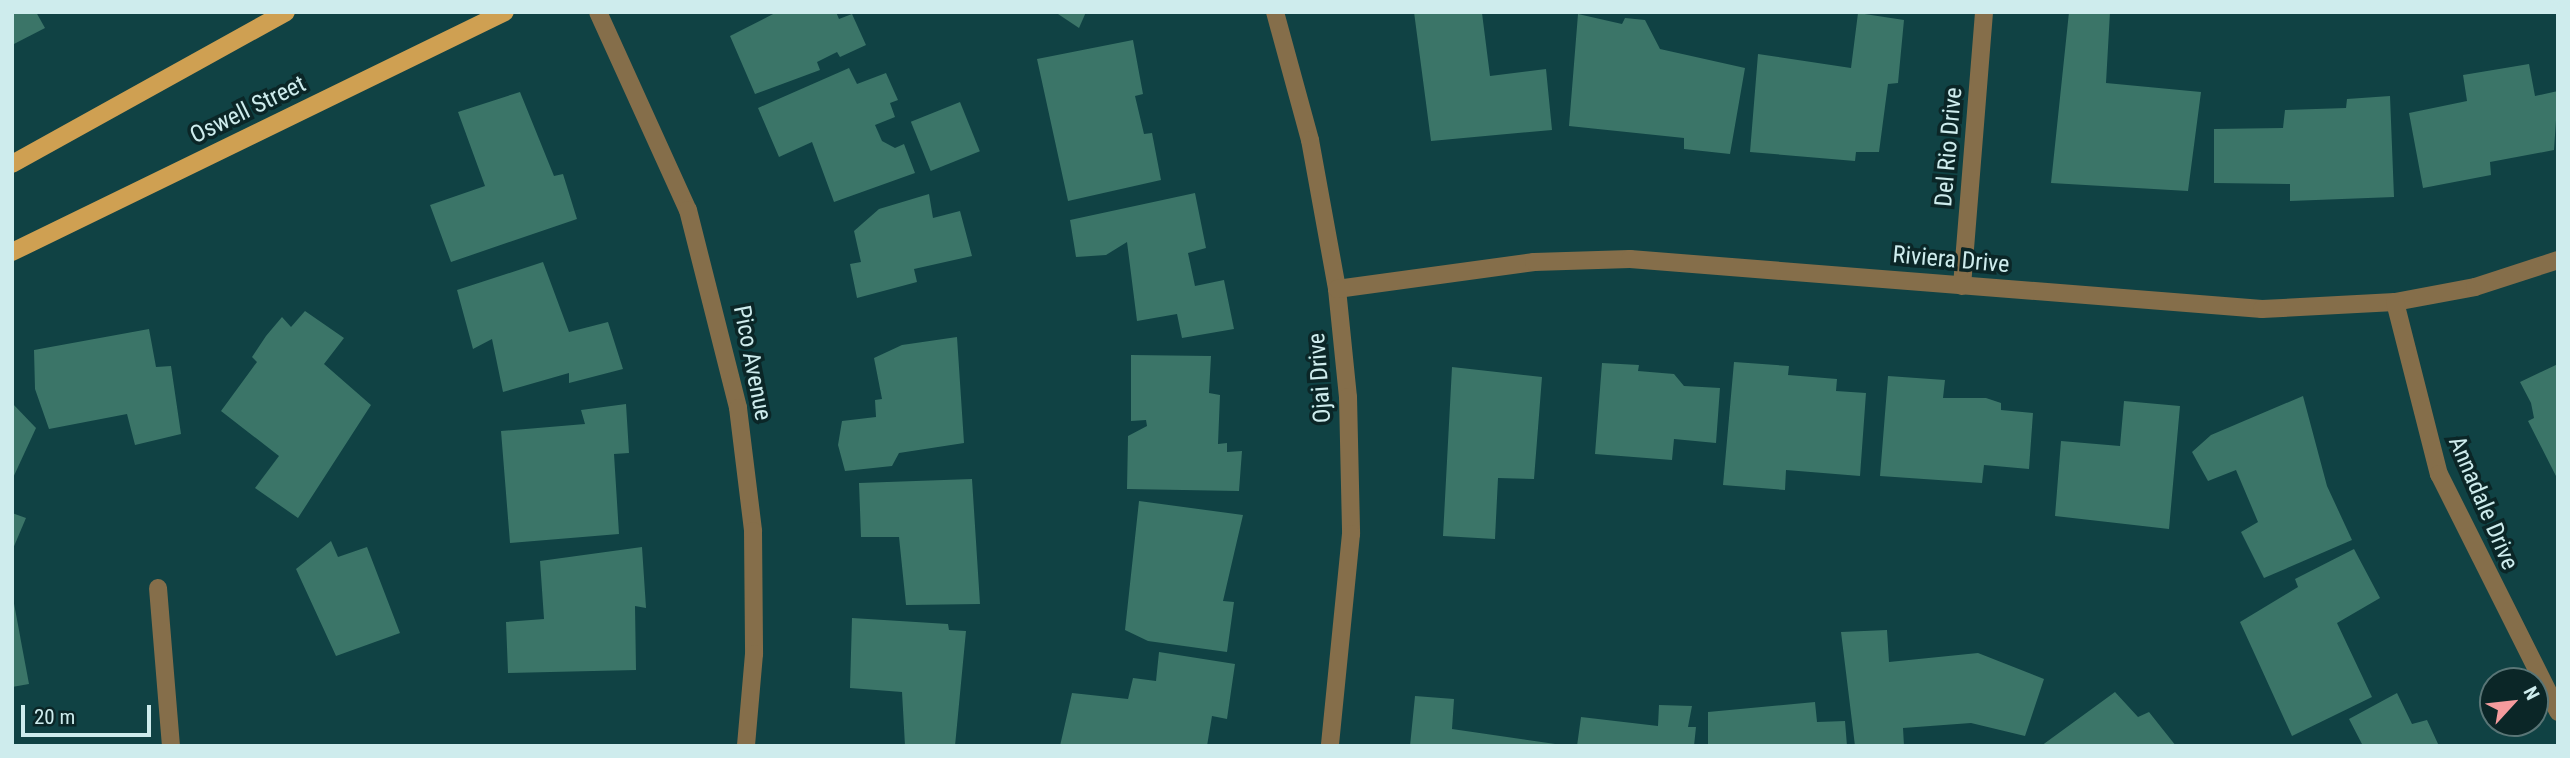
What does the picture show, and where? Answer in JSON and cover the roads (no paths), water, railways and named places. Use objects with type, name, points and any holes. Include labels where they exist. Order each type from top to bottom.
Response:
[{"type":"main road","points":[[12,164],[286,12]]},
{"type":"main road","name":"Oswell Street","points":[[12,252],[505,12]]},
{"type":"street","name":"Pico Avenue","points":[[598,12],[688,210],[736,396],[752,531],[754,654],[746,746]]},
{"type":"street","name":"Ojai Drive","points":[[1275,12],[1310,140],[1337,289],[1351,534],[1330,746]]},
{"type":"street","name":"Del Rio Drive","points":[[1962,286],[1984,12]]},
{"type":"street","name":"Riviera Drive","points":[[1337,289],[1534,262],[1630,259],[2262,309],[2395,302],[2475,287],[2558,261]]},
{"type":"street","name":"Annadale Drive","points":[[2395,302],[2439,474],[2558,712]]},
{"type":"street","points":[[158,587],[171,746]]}]
